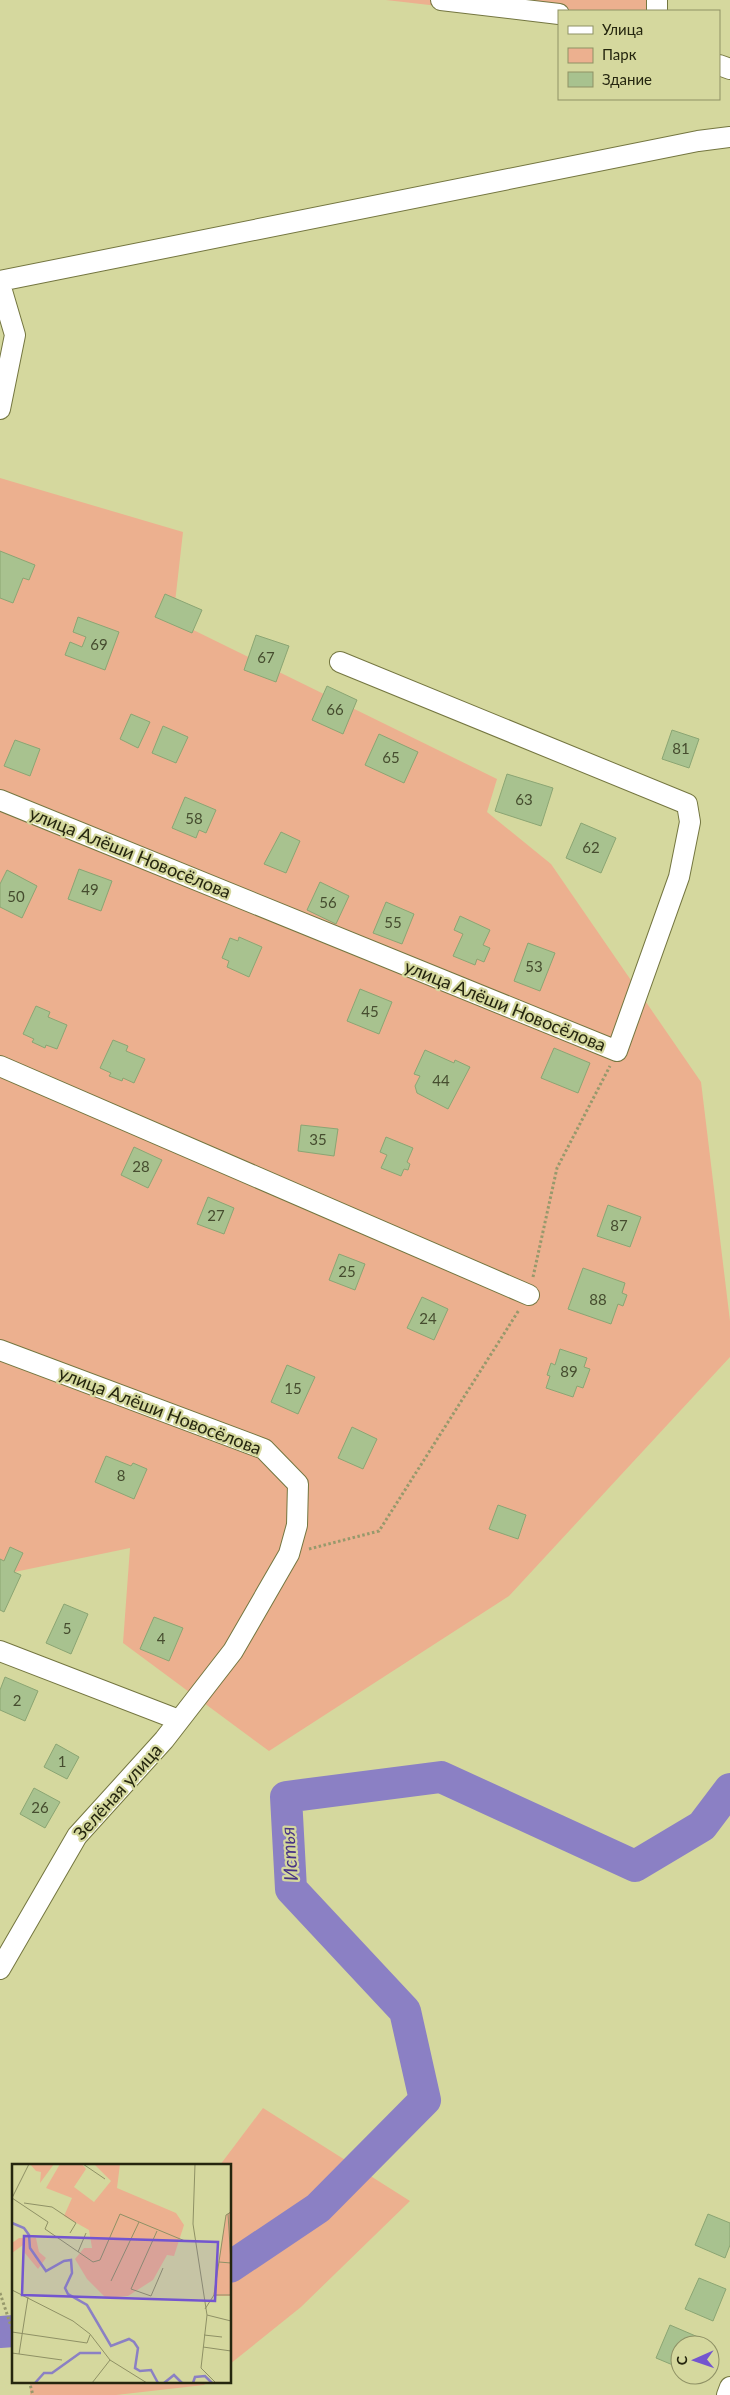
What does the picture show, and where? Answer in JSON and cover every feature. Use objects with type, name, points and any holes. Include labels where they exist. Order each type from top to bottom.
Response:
[{"type":"street","points":[[441,0],[558,14]]},
{"type":"street","points":[[0,408],[15,334],[0,283],[688,143],[730,137]]},
{"type":"street","name":"улица Алёши Новосёлова","points":[[0,800],[617,1052],[679,877],[690,822],[687,804],[340,662]]},
{"type":"street","points":[[0,1066],[529,1294]]},
{"type":"street","name":"улица Алёши Новосёлова","points":[[0,1350],[264,1449],[298,1484],[297,1525],[289,1554],[233,1651],[179,1720]]},
{"type":"street","points":[[0,1651],[179,1720]]},
{"type":"street","name":"Зелёная улица","points":[[0,1969],[77,1836],[164,1740],[179,1720]]},
{"type":"street","points":[[727,2395],[730,2387]]},
{"type":"path","points":[[289,1554],[379,1531],[529,1294],[557,1168],[617,1052]]},
{"type":"path","points":[[0,2293],[12,2329]]},
{"type":"green space","points":[[386,0],[661,0],[660,10],[558,10],[558,20]]},
{"type":"green space","points":[[0,478],[183,532],[173,620],[497,779],[487,812],[551,864],[701,1082],[730,1321],[730,1357],[509,1596],[269,1751],[123,1643],[130,1548],[0,1575]]},
{"type":"green space","points":[[263,2108],[410,2201],[301,2307],[231,2363],[231,2164],[221,2164]]},
{"type":"green space","points":[[30,2382],[208,2382],[204,2385],[116,2395],[30,2395]]},
{"type":"building","points":[[0,551],[35,565],[29,580],[23,578],[13,603],[0,598]]},
{"type":"building","points":[[165,594],[202,610],[192,633],[155,617]]},
{"type":"building","points":[[78,617],[119,632],[105,670],[65,655],[70,642],[82,647],[86,637],[73,632]]},
{"type":"building","points":[[256,635],[289,646],[276,682],[244,670]]},
{"type":"building","points":[[327,686],[357,700],[343,734],[312,720]]},
{"type":"building","points":[[131,714],[150,722],[138,748],[120,739]]},
{"type":"building","points":[[163,726],[188,737],[176,763],[152,753]]},
{"type":"building","points":[[672,730],[699,739],[689,768],[662,759]]},
{"type":"building","points":[[379,734],[418,752],[404,783],[365,765]]},
{"type":"building","points":[[15,740],[40,749],[30,776],[4,766]]},
{"type":"building","points":[[507,774],[553,788],[541,826],[495,811]]},
{"type":"building","points":[[185,797],[216,810],[206,833],[199,830],[196,838],[172,828]]},
{"type":"building","points":[[581,823],[616,838],[601,873],[566,858]]},
{"type":"building","points":[[281,832],[300,841],[286,873],[264,864]]},
{"type":"building","points":[[79,869],[112,881],[101,911],[68,899]]},
{"type":"building","points":[[7,870],[37,886],[22,918],[0,907],[0,884]]},
{"type":"building","points":[[320,882],[349,896],[336,924],[307,910]]},
{"type":"building","points":[[386,902],[414,914],[402,944],[373,933]]},
{"type":"building","points":[[460,916],[490,930],[483,945],[490,948],[484,962],[477,959],[475,965],[453,956],[463,934],[454,930]]},
{"type":"building","points":[[239,937],[262,947],[249,977],[227,967],[229,961],[222,958],[230,938],[238,941]]},
{"type":"building","points":[[528,943],[555,953],[540,991],[514,981]]},
{"type":"building","points":[[360,989],[392,1002],[379,1034],[347,1021]]},
{"type":"building","points":[[36,1006],[50,1012],[48,1017],[67,1025],[57,1049],[46,1045],[45,1048],[32,1042],[34,1039],[23,1034]]},
{"type":"building","points":[[113,1040],[128,1046],[126,1051],[145,1059],[134,1083],[123,1078],[122,1081],[109,1076],[111,1073],[100,1068]]},
{"type":"building","points":[[554,1048],[590,1063],[578,1093],[541,1078]]},
{"type":"building","points":[[425,1050],[454,1063],[455,1060],[470,1067],[448,1109],[417,1093],[415,1086],[420,1076],[414,1074]]},
{"type":"building","points":[[301,1125],[338,1129],[334,1156],[298,1151]]},
{"type":"building","points":[[386,1137],[413,1148],[407,1162],[410,1164],[408,1170],[404,1169],[401,1176],[381,1168],[387,1155],[380,1152]]},
{"type":"building","points":[[134,1147],[162,1160],[148,1188],[121,1175]]},
{"type":"building","points":[[208,1197],[234,1208],[224,1234],[197,1224]]},
{"type":"building","points":[[608,1205],[641,1217],[630,1247],[597,1236]]},
{"type":"building","points":[[339,1254],[365,1264],[355,1290],[329,1280]]},
{"type":"building","points":[[583,1268],[625,1283],[622,1293],[627,1295],[623,1306],[618,1304],[611,1324],[568,1309]]},
{"type":"building","points":[[422,1297],[448,1309],[434,1340],[407,1328]]},
{"type":"building","points":[[560,1349],[587,1358],[584,1367],[590,1369],[583,1388],[577,1386],[573,1397],[546,1388],[550,1376],[547,1375],[551,1363],[555,1365]]},
{"type":"building","points":[[287,1365],[315,1377],[298,1414],[271,1402]]},
{"type":"building","points":[[352,1427],[377,1439],[363,1469],[338,1458]]},
{"type":"building","points":[[106,1456],[131,1466],[133,1463],[147,1469],[134,1499],[95,1482]]},
{"type":"building","points":[[498,1505],[526,1515],[518,1539],[489,1529]]},
{"type":"building","points":[[10,1547],[23,1553],[14,1572],[21,1575],[4,1612],[0,1610],[0,1559],[4,1561]]},
{"type":"building","points":[[64,1604],[88,1614],[71,1654],[46,1643]]},
{"type":"building","points":[[154,1617],[183,1628],[169,1661],[140,1649]]},
{"type":"building","points":[[5,1677],[38,1691],[25,1721],[0,1710],[0,1690]]},
{"type":"building","points":[[56,1744],[79,1757],[67,1779],[44,1767]]},
{"type":"building","points":[[34,1788],[60,1802],[45,1828],[20,1814]]},
{"type":"building","points":[[708,2214],[730,2223],[730,2245],[725,2258],[695,2245]]},
{"type":"building","points":[[699,2278],[726,2289],[713,2321],[685,2309]]},
{"type":"building","points":[[670,2325],[693,2335],[670,2335],[670,2364],[656,2358]]},
{"type":"waterway","name":"Истья","points":[[231,2266],[318,2208],[425,2100],[405,2011],[291,1889],[286,1797],[441,1777],[635,1866],[702,1826],[730,1789]]},
{"type":"waterway","name":"Истья","points":[[0,2332],[12,2331]]}]
